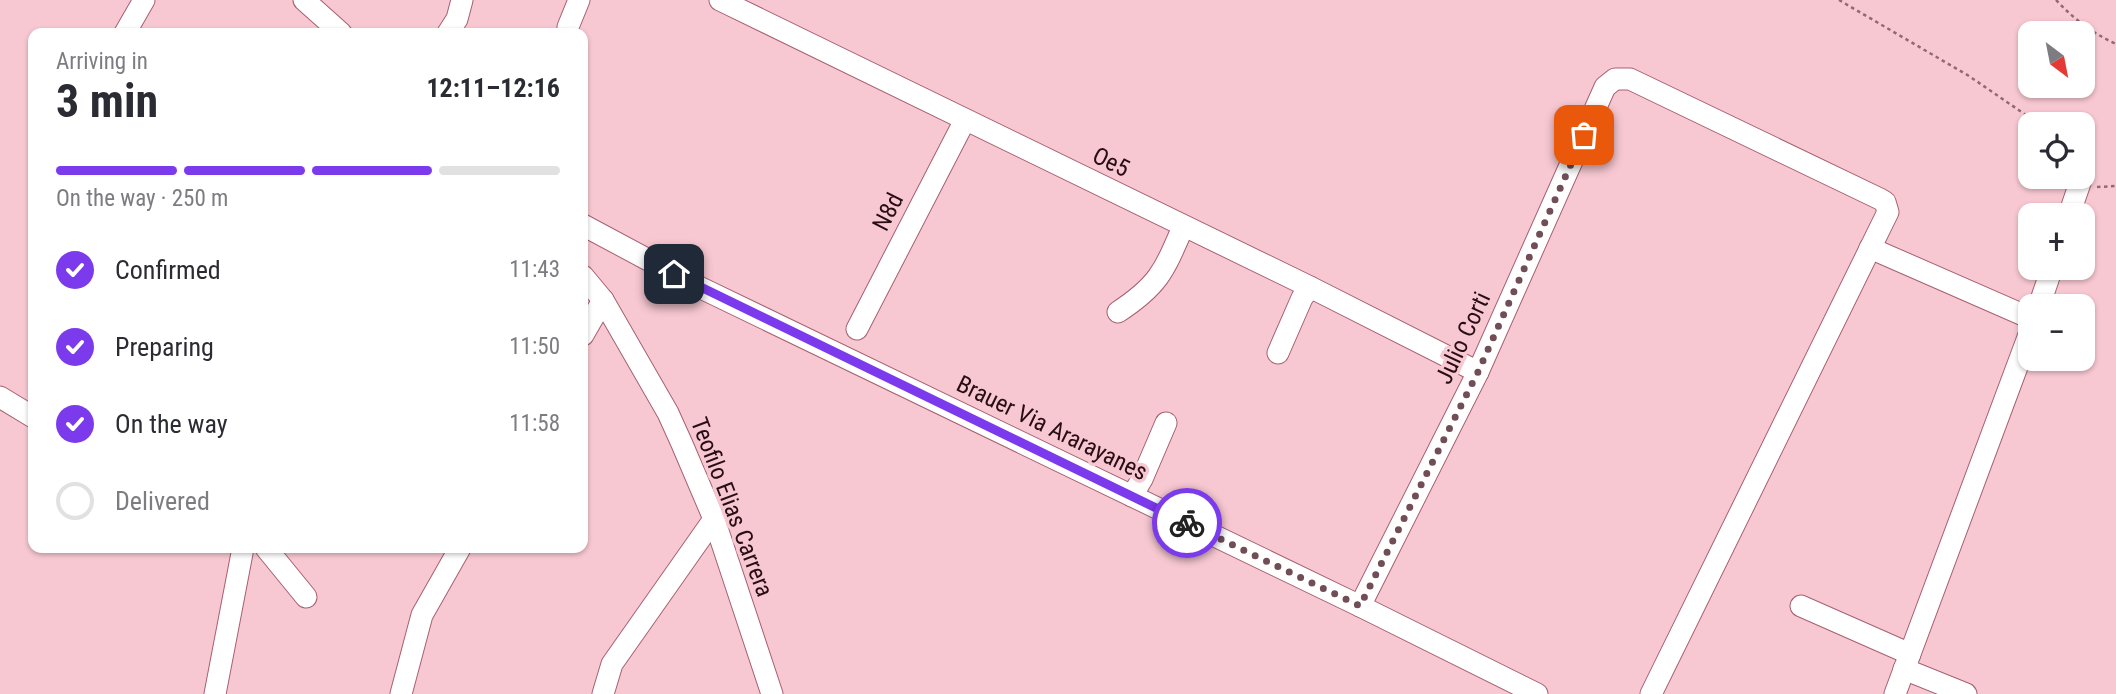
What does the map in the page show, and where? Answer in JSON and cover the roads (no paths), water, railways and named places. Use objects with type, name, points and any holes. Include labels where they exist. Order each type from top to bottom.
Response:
[{"type":"street","points":[[128,28],[144,0]]},
{"type":"street","points":[[304,0],[335,28]]},
{"type":"street","points":[[451,28],[457,19],[462,0]]},
{"type":"street","points":[[568,27],[579,0]]},
{"type":"street","name":"Oe5","points":[[720,0],[1310,287],[1478,372]]},
{"type":"street","name":"Julio Corti","points":[[1360,606],[1478,372],[1605,87],[1615,79],[1630,79],[1885,202],[1887,216],[1870,248]]},
{"type":"street","name":"N8d","points":[[857,329],[965,120]]},
{"type":"street","points":[[1118,312],[1143,296],[1164,271],[1183,227]]},
{"type":"street","name":"Brauer Via Ararayanes","points":[[588,228],[697,286],[1537,694]]},
{"type":"street","points":[[1651,694],[1870,248],[2018,313]]},
{"type":"street","name":"Teofilo Elias Carrera","points":[[588,282],[603,300],[668,413],[714,519],[767,691]]},
{"type":"street","points":[[1278,353],[1302,298],[1310,287]]},
{"type":"street","points":[[588,326],[603,300]]},
{"type":"street","points":[[1895,694],[2018,364]]},
{"type":"street","points":[[0,397],[28,414]]},
{"type":"street","points":[[1132,496],[1166,423]]},
{"type":"street","points":[[603,694],[612,664],[714,519]]},
{"type":"street","points":[[215,694],[242,553]]},
{"type":"street","points":[[270,553],[306,597]]},
{"type":"street","points":[[401,694],[422,615],[457,553]]},
{"type":"street","points":[[1801,606],[1966,694]]}]
